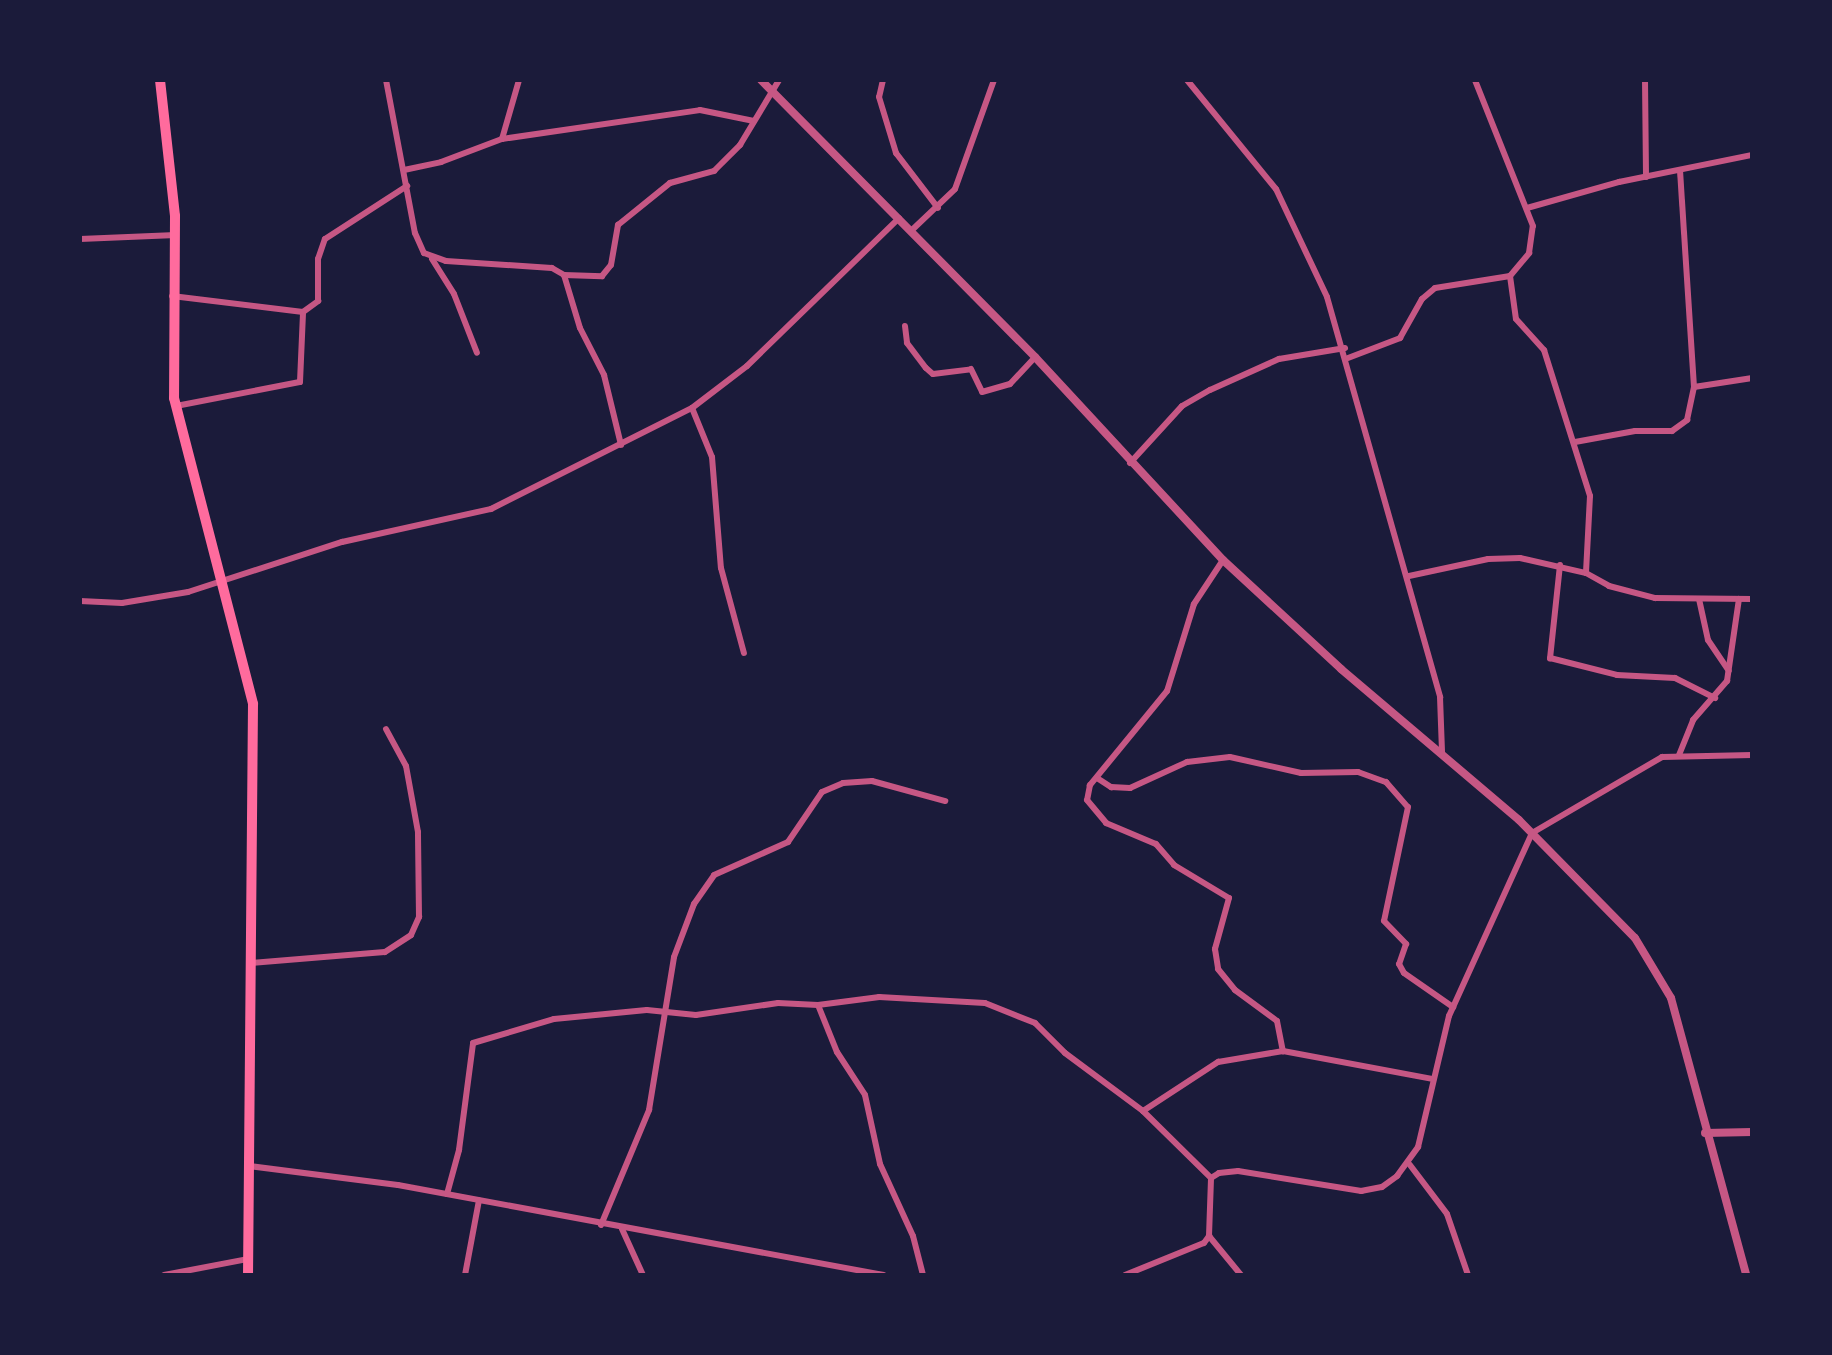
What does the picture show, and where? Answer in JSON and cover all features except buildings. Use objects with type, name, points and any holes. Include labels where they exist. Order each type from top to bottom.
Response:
[{"type":"highway","points":[[160,80],[176,235],[172,296],[176,406],[253,704],[248,1275]]},
{"type":"street","points":[[386,80],[415,233],[454,294],[477,353]]},
{"type":"street","points":[[502,139],[519,80]]},
{"type":"street","points":[[761,80],[1035,357],[1223,560],[1341,669],[1442,752],[1532,833],[1635,938],[1658,969],[1671,998],[1705,1133],[1746,1275]]},
{"type":"street","points":[[432,259],[552,268],[564,275],[602,276],[611,265],[618,225],[670,183],[714,171],[754,121],[770,89],[779,80]]},
{"type":"street","points":[[881,80],[881,111],[896,153],[938,208]]},
{"type":"street","points":[[912,230],[938,208],[964,170],[994,80]]},
{"type":"street","points":[[1187,80],[1276,189],[1345,348],[1440,697],[1442,752]]},
{"type":"street","points":[[1475,80],[1527,208],[1535,236],[1510,276],[1516,319],[1544,350],[1575,442],[1593,513],[1586,573]]},
{"type":"street","points":[[1645,80],[1646,177]]},
{"type":"street","points":[[404,170],[441,162],[502,139],[700,110],[754,121]]},
{"type":"street","points":[[1527,208],[1646,177],[1752,156]]},
{"type":"street","points":[[1575,442],[1683,427],[1694,387],[1680,170]]},
{"type":"street","points":[[172,296],[303,312],[318,301],[318,259],[325,239],[407,186]]},
{"type":"street","points":[[80,601],[149,600],[342,542],[491,509],[692,408],[747,366],[899,218]]},
{"type":"street","points":[[80,239],[176,235]]},
{"type":"street","points":[[564,275],[580,328],[604,375],[621,445]]},
{"type":"street","points":[[1348,358],[1400,338],[1422,299],[1435,288],[1510,276]]},
{"type":"street","points":[[176,406],[300,382],[303,312]]},
{"type":"street","points":[[905,326],[907,343],[933,374],[971,369],[982,392],[1002,389],[1035,357]]},
{"type":"street","points":[[1130,463],[1182,406],[1210,390],[1279,359],[1345,348]]},
{"type":"street","points":[[1694,387],[1752,378]]},
{"type":"street","points":[[692,408],[712,457],[723,581],[744,653]]},
{"type":"street","points":[[1409,576],[1488,559],[1560,565],[1639,595],[1752,599]]},
{"type":"street","points":[[1223,560],[1194,604],[1167,691],[1097,778],[1087,800],[1106,823],[1156,844],[1174,865],[1229,898],[1215,949],[1218,969],[1235,990],[1277,1021],[1283,1051]]},
{"type":"street","points":[[1560,565],[1550,658],[1617,675],[1675,678],[1715,698]]},
{"type":"street","points":[[1699,599],[1708,640],[1729,671]]},
{"type":"street","points":[[1679,755],[1693,720],[1715,698],[1729,671],[1739,599]]},
{"type":"street","points":[[251,963],[385,952],[411,935],[419,917],[418,832],[406,766],[386,729]]},
{"type":"street","points":[[1211,1178],[1238,1171],[1328,1189],[1361,1191],[1382,1187],[1410,1165],[1453,1007],[1532,833],[1652,762],[1679,755],[1752,755]]},
{"type":"street","points":[[1097,778],[1120,789],[1187,762],[1230,757],[1301,773],[1358,772],[1386,782],[1408,807],[1384,921],[1406,944],[1399,964],[1404,973],[1453,1007]]},
{"type":"street","points":[[601,1225],[649,1110],[674,957],[694,904],[714,875],[788,842],[822,792],[843,783],[872,781],[945,801]]},
{"type":"street","points":[[447,1194],[459,1150],[473,1043],[554,1019],[647,1010],[696,1015],[778,1003],[818,1005],[848,998],[918,997],[1007,1008],[1035,1023],[1065,1053],[1143,1111],[1211,1178],[1209,1236],[1241,1275]]},
{"type":"street","points":[[818,1005],[837,1052],[865,1095],[880,1164],[917,1245],[923,1275]]},
{"type":"street","points":[[1143,1111],[1218,1062],[1283,1051],[1433,1079]]},
{"type":"street","points":[[1705,1133],[1752,1132]]},
{"type":"street","points":[[1410,1165],[1447,1214],[1468,1275]]},
{"type":"street","points":[[249,1166],[447,1194],[622,1229],[884,1275]]},
{"type":"street","points":[[465,1275],[479,1200]]},
{"type":"street","points":[[622,1229],[643,1275]]},
{"type":"street","points":[[1125,1275],[1185,1252],[1209,1236]]},
{"type":"street","points":[[164,1275],[248,1259]]},
{"type":"street","points":[[824,1275],[825,1264]]}]
